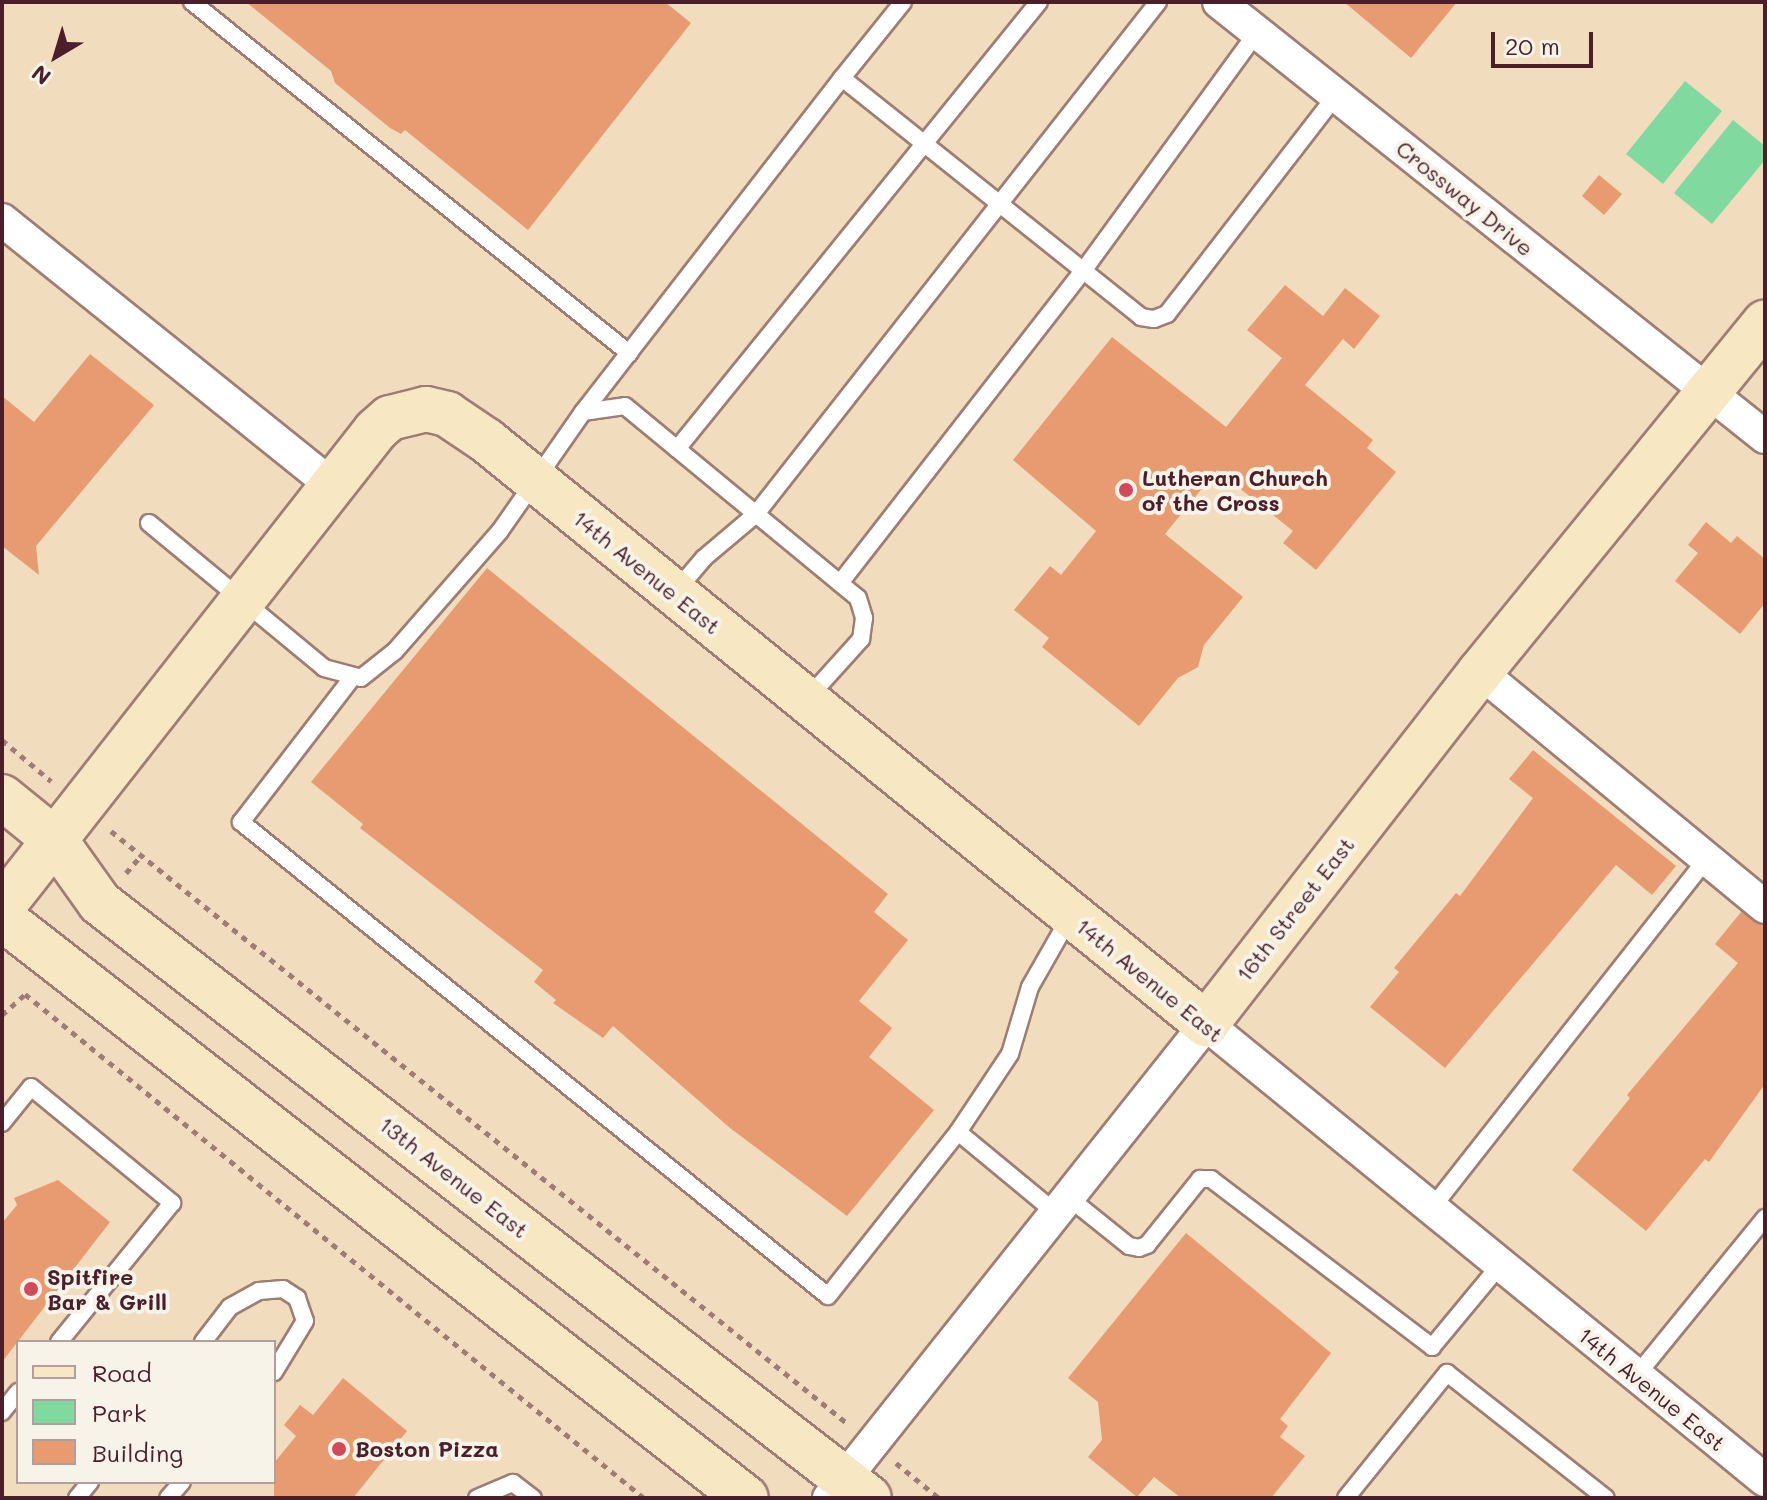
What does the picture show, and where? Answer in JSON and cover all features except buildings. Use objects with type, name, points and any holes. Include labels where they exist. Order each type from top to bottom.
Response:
[{"type":"street","name":"Crossway Drive","points":[[1219,2],[1765,437]]},
{"type":"street","points":[[2,220],[332,485]]},
{"type":"street","name":"16th Street East","points":[[848,1491],[872,1443],[1206,1024],[1480,672],[1765,323]]},
{"type":"street","name":"14th Avenue East","points":[[2,907],[332,485],[390,418],[426,409],[466,425],[1765,1480]]},
{"type":"street","points":[[1480,672],[1765,907]]},
{"type":"street","name":"13th Avenue East","points":[[2,797],[55,840],[100,903],[848,1491]]},
{"type":"street","points":[[2,918],[746,1498]]},
{"type":"lane","points":[[192,2],[629,353]]},
{"type":"lane","points":[[903,2],[583,412],[500,531],[395,651],[375,670],[352,678],[241,822],[828,1296],[958,1132],[1010,1054],[1030,987],[1071,915]]},
{"type":"lane","points":[[677,449],[1039,2]]},
{"type":"lane","points":[[674,594],[704,558],[756,514],[1158,2]]},
{"type":"lane","points":[[840,583],[1083,271],[1257,32]]},
{"type":"lane","points":[[842,78],[1141,317],[1167,314],[1336,95]]},
{"type":"lane","points":[[583,412],[625,406],[858,598],[864,618],[861,639],[805,701]]},
{"type":"lane","points":[[149,523],[244,598],[324,668],[352,678]]},
{"type":"lane","points":[[1431,1209],[1706,860]]},
{"type":"lane","points":[[2,1123],[31,1087],[172,1203],[61,1340]]},
{"type":"lane","points":[[958,1132],[1062,1205],[1129,1246],[1139,1248],[1147,1245],[1200,1179],[1211,1179],[1432,1347],[1447,1373],[1606,1498]]},
{"type":"lane","points":[[1636,1376],[1765,1218]]},
{"type":"lane","points":[[1432,1347],[1500,1265]]},
{"type":"lane","points":[[205,1340],[230,1307],[259,1291],[283,1289],[297,1298],[305,1321],[276,1369]]},
{"type":"lane","points":[[1346,1498],[1447,1373]]},
{"type":"lane","points":[[2,1412],[16,1394]]},
{"type":"lane","points":[[477,1498],[513,1483],[533,1498]]},
{"type":"path","points":[[2,740],[50,779]]},
{"type":"path","points":[[114,833],[939,1498]]},
{"type":"path","points":[[120,879],[141,856]]},
{"type":"path","points":[[2,1015],[25,994],[644,1498]]},
{"type":"green space","points":[[1685,81],[1722,111],[1663,184],[1626,154]]},
{"type":"green space","points":[[1733,120],[1765,146],[1765,160],[1712,224],[1674,193]]},
{"type":"place","name":"Lutheran Church of the Cross","points":[[1126,490]]},
{"type":"place","name":"Spitfire Bar & Grill","points":[[31,1289]]},
{"type":"place","name":"Boston Pizza","points":[[339,1449]]}]
